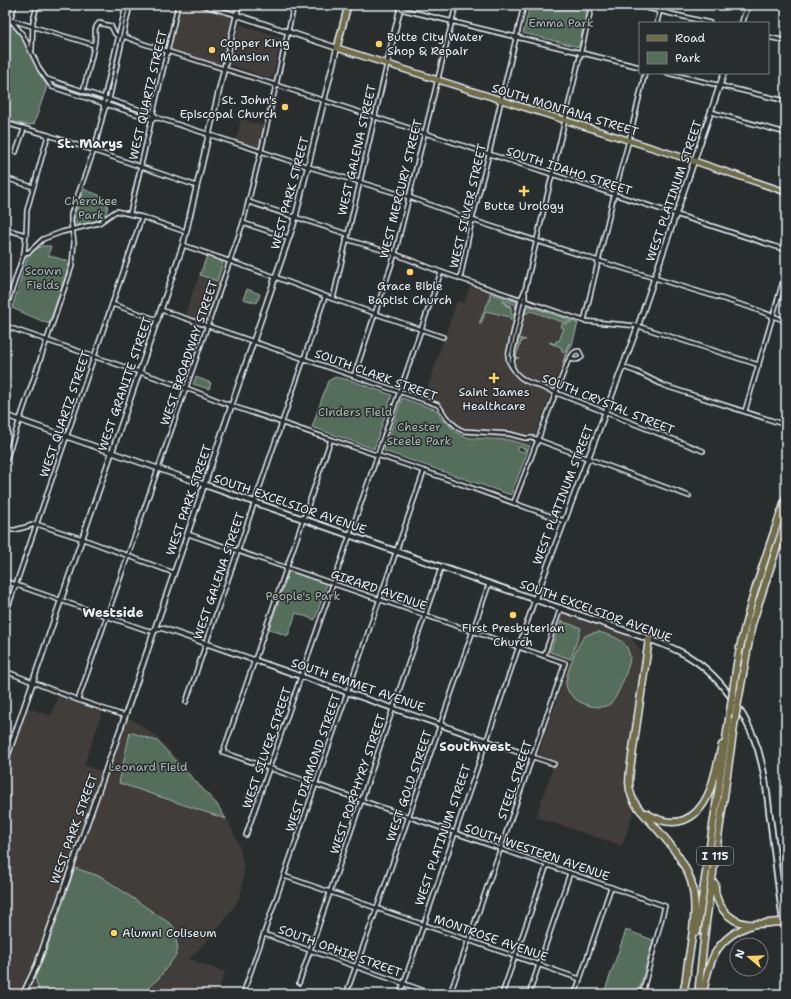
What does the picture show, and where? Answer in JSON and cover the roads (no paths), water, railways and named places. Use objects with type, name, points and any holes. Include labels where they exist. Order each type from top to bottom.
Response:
[{"type":"highway","name":"I 115","points":[[682,994],[697,934],[740,645],[748,613],[783,512]]},
{"type":"highway","name":"I 115","points":[[698,994],[703,942],[735,719],[752,624],[786,518]]},
{"type":"highway","points":[[649,639],[629,786],[632,798],[678,855],[691,882],[695,903],[695,914],[686,978]]},
{"type":"highway","points":[[642,811],[660,820],[674,822],[692,816],[699,811],[708,797],[730,713]]},
{"type":"highway","points":[[720,822],[714,889],[722,908],[736,920],[748,924],[783,922]]},
{"type":"highway","points":[[703,994],[710,964],[717,950],[727,938],[735,932],[755,924]]},
{"type":"main road","name":"WEST PARK STREET","points":[[337,48],[348,5]]},
{"type":"main road","name":"SOUTH MONTANA STREET","points":[[337,48],[629,140],[786,192]]},
{"type":"main road","name":"SOUTH EXCELSIOR AVENUE","points":[[205,485],[441,568],[561,607],[665,645],[689,657],[709,673],[734,702],[751,729],[762,765],[783,922]]},
{"type":"main road","points":[[783,512],[786,496]]},
{"type":"street","points":[[5,34],[14,5]]},
{"type":"street","points":[[32,52],[33,26],[37,5]]},
{"type":"street","points":[[104,111],[103,104],[126,5]]},
{"type":"street","points":[[5,463],[72,266],[74,247],[71,214],[94,150],[104,111],[108,105],[130,5]]},
{"type":"street","name":"WEST QUARTZ STREET","points":[[130,213],[178,5]]},
{"type":"street","points":[[202,5],[337,48]]},
{"type":"street","name":"WEST GRANITE STREET","points":[[5,763],[6,754],[83,539],[183,246],[239,5]]},
{"type":"street","name":"WEST BROADWAY STREET","points":[[78,700],[243,223],[294,5]]},
{"type":"street","name":"WEST MERCURY STREET","points":[[354,376],[395,254],[456,5]]},
{"type":"street","name":"WEST SILVER STREET","points":[[246,835],[441,272],[460,278],[472,220],[490,154],[501,100],[524,5]]},
{"type":"street","points":[[523,300],[592,5]]},
{"type":"street","points":[[634,5],[705,22]]},
{"type":"street","points":[[656,22],[661,5]]},
{"type":"street","points":[[742,22],[748,5]]},
{"type":"street","points":[[401,7],[516,37],[639,66]]},
{"type":"street","name":"WEST GALENA STREET","points":[[332,299],[401,7]]},
{"type":"street","points":[[10,19],[94,45]]},
{"type":"street","points":[[10,19],[23,36],[40,70],[54,88],[152,119],[158,118]]},
{"type":"street","points":[[83,91],[94,45],[97,24],[100,23],[111,26],[115,34],[118,36]]},
{"type":"street","name":"SOUTH IDAHO STREET","points":[[123,36],[167,52],[276,85],[786,250]]},
{"type":"street","points":[[769,36],[786,41]]},
{"type":"street","name":"WEST PARK STREET","points":[[23,994],[37,965],[125,716],[296,217],[337,48]]},
{"type":"street","points":[[584,322],[645,74]]},
{"type":"street","points":[[671,74],[786,101]]},
{"type":"street","name":"WEST PLATINUM STREET","points":[[400,994],[518,647],[564,520],[638,326],[724,74]]},
{"type":"street","points":[[47,79],[153,114],[158,118],[209,135],[409,197],[472,220],[749,307],[786,321]]},
{"type":"street","points":[[711,112],[786,133]]},
{"type":"street","points":[[5,123],[94,150],[197,186]]},
{"type":"street","points":[[16,152],[24,129]]},
{"type":"street","points":[[5,311],[24,253],[27,210],[48,135]]},
{"type":"street","points":[[5,178],[33,187]]},
{"type":"street","points":[[248,202],[347,234]]},
{"type":"street","points":[[24,253],[29,252],[44,239],[72,229],[99,223],[116,210],[130,213],[186,232]]},
{"type":"street","name":"WEST QUARTZ STREET","points":[[5,616],[142,217]]},
{"type":"street","points":[[243,223],[289,238]]},
{"type":"street","points":[[5,229],[26,235]]},
{"type":"street","points":[[346,239],[395,254],[441,272]]},
{"type":"street","points":[[183,246],[276,277],[332,299],[443,337]]},
{"type":"street","points":[[745,411],[786,271]]},
{"type":"street","points":[[460,278],[584,322],[638,326],[759,365]]},
{"type":"street","name":"WEST GALENA STREET","points":[[186,702],[256,503],[325,296]]},
{"type":"street","name":"SOUTH CRYSTAL STREET","points":[[523,300],[513,351],[512,367],[523,380],[703,451]]},
{"type":"street","points":[[112,304],[158,320]]},
{"type":"street","name":"SOUTH CLARK STREET","points":[[161,310],[438,405],[446,417],[457,428],[464,431],[510,434],[538,440],[689,496]]},
{"type":"street","points":[[5,326],[564,520]]},
{"type":"street","points":[[514,502],[570,359]]},
{"type":"street","points":[[622,367],[637,372],[665,386],[786,425]]},
{"type":"street","points":[[5,415],[205,485]]},
{"type":"street","points":[[254,661],[331,439]]},
{"type":"street","name":"WEST DIAMOND STREET","points":[[243,994],[424,471]]},
{"type":"street","points":[[5,530],[15,530],[36,524],[83,539],[174,572]]},
{"type":"street","name":"GIRARD AVENUE","points":[[188,534],[239,550],[379,600],[565,663]]},
{"type":"street","name":"WEST PORPHYRY STREET","points":[[299,983],[441,568]]},
{"type":"street","points":[[5,581],[148,631],[155,630]]},
{"type":"street","name":"WEST GOLD STREET","points":[[346,994],[489,584]]},
{"type":"street","points":[[544,656],[561,607]]},
{"type":"street","name":"SOUTH EMMET AVENUE","points":[[155,630],[162,628],[554,764]]},
{"type":"street","name":"SOUTH WESTERN AVENUE","points":[[254,661],[223,752],[665,906],[642,994]]},
{"type":"street","name":"STEEL STREET","points":[[450,994],[565,663]]},
{"type":"street","points":[[5,671],[78,700],[125,716]]},
{"type":"street","points":[[502,994],[547,865]]},
{"type":"street","points":[[529,994],[570,873]]},
{"type":"street","name":"MONTROSE AVENUE","points":[[284,876],[580,979]]},
{"type":"street","points":[[574,994],[611,887]]},
{"type":"street","name":"SOUTH EXCELSIOR AVENUE","points":[[783,922],[786,937]]},
{"type":"street","name":"SOUTH OPHIR STREET","points":[[264,934],[433,994]]},
{"type":"place","name":"Butte City Water Shop & Repair","points":[[379,44]]},
{"type":"place","name":"Copper King Mansion","points":[[212,50]]},
{"type":"place","name":"St. John's Episcopal Church","points":[[285,107]]},
{"type":"place","name":"Butte Urology","points":[[524,191]]},
{"type":"place","name":"Grace Bible Baptist Church","points":[[410,272]]},
{"type":"place","name":"Saint James Healthcare","points":[[494,378]]},
{"type":"place","name":"First Presbyterian Church","points":[[513,615]]},
{"type":"place","name":"Alumni Coliseum","points":[[114,933]]},
{"type":"district","name":"St. Marys","points":[[90,143]]},
{"type":"district","name":"Westside","points":[[113,612]]},
{"type":"district","name":"Southwest","points":[[475,746]]},
{"type":"park label","name":"Emma Park","points":[[561,23]]},
{"type":"park label","name":"Cherokee Park","points":[[91,208]]},
{"type":"park label","name":"Scown Fields","points":[[43,278]]},
{"type":"park label","name":"Cinders Field","points":[[355,412]]},
{"type":"park label","name":"Chester Steele Park","points":[[419,434]]},
{"type":"park label","name":"People's Park","points":[[303,596]]},
{"type":"park label","name":"Leonard Field","points":[[148,767]]}]
